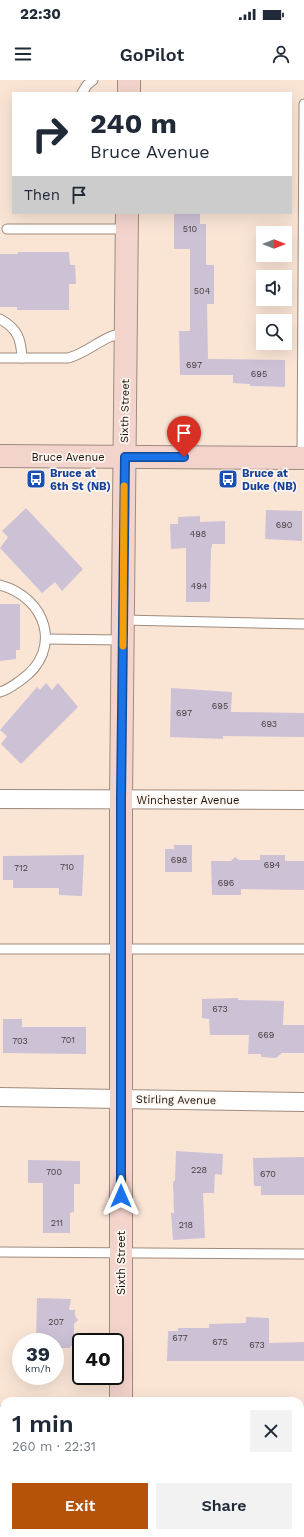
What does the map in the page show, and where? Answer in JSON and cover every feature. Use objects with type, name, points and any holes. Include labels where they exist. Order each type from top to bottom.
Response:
[{"type":"street","points":[[129,80],[129,92]]},
{"type":"street","name":"Sixth Street","points":[[121,1397],[121,799],[127,221]]},
{"type":"street","name":"Bruce Avenue","points":[[0,456],[303,458]]},
{"type":"street","name":"Winchester Avenue","points":[[0,799],[304,800]]},
{"type":"street","name":"Stirling Avenue","points":[[0,1097],[304,1102]]},
{"type":"lane","points":[[83,92],[87,85],[94,80]]},
{"type":"lane","points":[[303,458],[304,104]]},
{"type":"lane","points":[[7,229],[127,221]]},
{"type":"lane","points":[[0,320],[10,326],[19,338],[22,358]]},
{"type":"lane","points":[[0,358],[68,358],[84,352],[112,335],[126,333]]},
{"type":"lane","points":[[0,584],[20,592],[30,600],[43,622],[46,639],[44,653],[32,670],[16,683],[0,692]]},
{"type":"lane","points":[[46,639],[123,630],[304,624]]},
{"type":"lane","points":[[0,949],[304,949]]},
{"type":"lane","points":[[0,1252],[304,1254]]},
{"type":"building","points":[[174,214],[200,214],[200,224],[206,224],[206,265],[214,265],[214,304],[207,304],[208,359],[285,360],[285,387],[250,386],[250,384],[233,383],[233,375],[180,375],[179,331],[190,331],[190,249],[174,249]]},
{"type":"building","points":[[18,252],[69,252],[70,265],[75,265],[76,284],[69,284],[69,310],[17,310],[17,307],[0,307],[0,254],[18,254]]},
{"type":"building","points":[[26,508],[83,569],[62,591],[55,582],[42,593],[0,548],[8,537],[2,531]]},
{"type":"building","points":[[266,510],[302,511],[302,541],[265,539]]},
{"type":"building","points":[[200,516],[200,522],[225,521],[225,544],[212,544],[210,602],[186,602],[186,548],[171,549],[170,524],[178,524],[178,517]]},
{"type":"building","points":[[0,604],[20,604],[20,650],[16,650],[16,659],[0,661]]},
{"type":"building","points":[[46,683],[52,690],[58,683],[78,707],[21,764],[1,744],[7,736],[0,730],[37,687],[40,690]]},
{"type":"building","points":[[171,688],[232,692],[231,712],[304,713],[304,737],[223,736],[223,739],[170,737]]},
{"type":"building","points":[[174,845],[192,845],[192,872],[165,872],[165,849],[174,849]]},
{"type":"building","points":[[84,855],[82,896],[59,895],[59,888],[13,888],[13,880],[3,880],[3,856]]},
{"type":"building","points":[[260,855],[285,855],[285,861],[304,861],[304,890],[241,889],[241,895],[212,895],[211,861],[231,861],[235,857],[239,860],[260,860]]},
{"type":"building","points":[[238,998],[238,1000],[284,1001],[283,1025],[304,1025],[304,1053],[282,1053],[276,1058],[261,1057],[261,1054],[248,1054],[249,1035],[210,1035],[209,1019],[202,1018],[202,999]]},
{"type":"building","points":[[3,1019],[22,1019],[22,1027],[86,1027],[86,1054],[3,1053]]},
{"type":"building","points":[[176,1151],[223,1154],[222,1175],[215,1174],[214,1193],[203,1193],[205,1238],[173,1240],[171,1213],[174,1213],[173,1182],[175,1180]]},
{"type":"building","points":[[304,1157],[304,1195],[261,1195],[261,1186],[254,1186],[253,1158]]},
{"type":"building","points":[[28,1160],[80,1161],[80,1184],[74,1184],[74,1212],[70,1213],[70,1233],[43,1233],[43,1183],[28,1183]]},
{"type":"building","points":[[37,1298],[71,1299],[69,1310],[75,1310],[75,1316],[78,1320],[74,1324],[72,1346],[70,1346],[70,1348],[64,1348],[64,1333],[36,1333]]},
{"type":"building","points":[[246,1317],[269,1318],[269,1343],[304,1342],[304,1361],[167,1361],[168,1331],[178,1331],[178,1328],[209,1328],[209,1324],[246,1323]]},
{"type":"slow traffic","points":[[123,646],[124,486]]},
{"type":"place","name":"Bruce at 6th St (NB)","points":[[36,479]]},
{"type":"place","name":"Bruce at Duke (NB)","points":[[228,479]]},
{"type":"route","points":[[121,1196],[121,799],[125,457],[184,457]]}]
